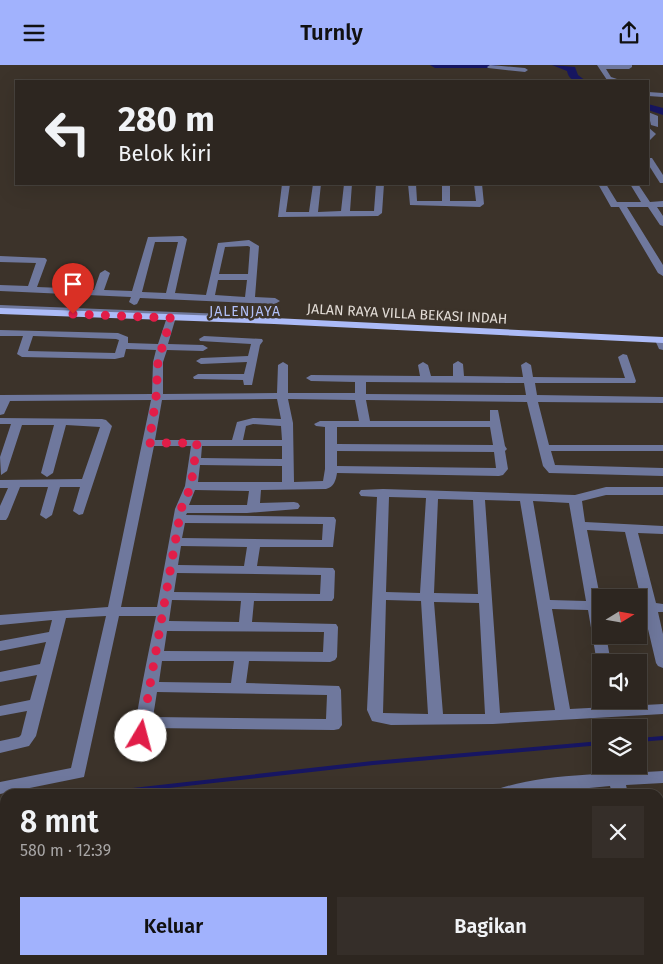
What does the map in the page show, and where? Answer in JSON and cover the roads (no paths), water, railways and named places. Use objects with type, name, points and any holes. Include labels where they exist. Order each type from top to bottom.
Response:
[{"type":"main road","name":"JALAN RAYA VILLA BEKASI INDAH","points":[[0,309],[662,342]]},
{"type":"street","points":[[600,66],[629,67],[629,65]]},
{"type":"street","points":[[600,66],[609,79],[614,80]]},
{"type":"street","points":[[490,68],[525,70]]},
{"type":"street","points":[[649,94],[663,95]]},
{"type":"street","points":[[649,114],[654,116],[650,132],[663,134]]},
{"type":"street","points":[[649,159],[660,172],[663,181]]},
{"type":"street","points":[[286,185],[281,215],[378,213],[380,185]]},
{"type":"street","points":[[313,215],[317,185]]},
{"type":"street","points":[[345,214],[348,185]]},
{"type":"street","points":[[412,185],[413,203],[480,204],[478,185]]},
{"type":"street","points":[[446,185],[446,203]]},
{"type":"street","points":[[603,185],[614,205],[663,205]]},
{"type":"street","points":[[635,185],[663,223]]},
{"type":"street","points":[[650,205],[623,207],[662,271]]},
{"type":"street","points":[[170,296],[183,239],[149,239],[136,295],[129,314],[270,318]]},
{"type":"street","points":[[210,297],[222,244],[252,243],[256,246],[250,299]]},
{"type":"street","points":[[651,253],[663,252]]},
{"type":"street","points":[[0,259],[42,260],[31,290]]},
{"type":"street","points":[[65,292],[74,271]]},
{"type":"street","points":[[98,293],[105,273]]},
{"type":"street","points":[[214,277],[253,277]]},
{"type":"street","points":[[0,289],[275,301]]},
{"type":"street","points":[[0,788],[78,773],[149,443],[156,398],[158,361],[171,318]]},
{"type":"street","points":[[0,333],[162,346],[204,341],[255,345],[248,380],[198,380],[204,341]]},
{"type":"street","points":[[28,336],[23,355],[115,356],[120,355],[123,343]]},
{"type":"street","points":[[311,378],[631,381],[623,357]]},
{"type":"street","points":[[201,361],[252,359]]},
{"type":"street","points":[[283,365],[282,397],[287,423],[288,485]]},
{"type":"street","points":[[423,365],[426,379]]},
{"type":"street","points":[[458,365],[459,379]]},
{"type":"street","points":[[526,365],[532,399],[549,466],[556,471],[663,472]]},
{"type":"street","points":[[354,366],[365,424]]},
{"type":"street","points":[[496,366],[498,380]]},
{"type":"street","points":[[0,412],[3,398],[360,397],[663,400]]},
{"type":"street","points":[[191,486],[326,485],[329,483],[331,447],[325,424],[495,418],[501,449],[502,469],[499,472],[330,469]]},
{"type":"street","points":[[0,421],[105,423],[106,426],[79,511]]},
{"type":"street","points":[[2,471],[18,421]]},
{"type":"street","points":[[46,515],[61,421]]},
{"type":"street","points":[[237,443],[241,424],[253,421],[287,423]]},
{"type":"street","points":[[149,443],[286,443]]},
{"type":"street","points":[[140,749],[143,722],[172,569],[180,514],[191,486],[197,443]]},
{"type":"street","points":[[331,447],[501,449]]},
{"type":"street","points":[[545,448],[663,448]]},
{"type":"street","points":[[194,461],[287,463]]},
{"type":"street","points":[[0,484],[51,479],[87,483]]},
{"type":"street","points":[[2,517],[15,484]]},
{"type":"street","points":[[253,507],[256,487]]},
{"type":"street","points":[[365,493],[575,499],[606,491],[663,491]]},
{"type":"street","points":[[383,493],[376,714],[382,719],[392,720],[493,719],[563,714],[594,709]]},
{"type":"street","points":[[432,495],[427,597],[436,719]]},
{"type":"street","points":[[479,497],[493,719]]},
{"type":"street","points":[[526,498],[563,714]]},
{"type":"street","points":[[575,499],[594,589]]},
{"type":"street","points":[[180,514],[253,507],[294,506]]},
{"type":"street","points":[[176,543],[328,544],[330,520],[180,514]]},
{"type":"street","points":[[580,526],[663,530]]},
{"type":"street","points":[[631,529],[663,663]]},
{"type":"street","points":[[250,570],[254,544]]},
{"type":"street","points":[[167,596],[327,598],[328,571],[172,569]]},
{"type":"street","points":[[380,596],[486,599]]},
{"type":"street","points":[[245,627],[248,597]]},
{"type":"street","points":[[544,604],[592,605]]},
{"type":"street","points":[[0,620],[97,611],[164,612]]},
{"type":"street","points":[[0,747],[24,742],[28,736],[60,615]]},
{"type":"street","points":[[155,656],[330,657],[330,627],[161,626]]},
{"type":"street","points":[[0,646],[56,635]]},
{"type":"street","points":[[238,689],[242,657]]},
{"type":"street","points":[[0,677],[47,668]]},
{"type":"street","points":[[143,722],[334,725],[334,690],[149,687]]},
{"type":"street","points":[[0,711],[38,704]]},
{"type":"street","points":[[647,708],[663,709]]},
{"type":"street","points":[[511,789],[619,787],[663,777]]},
{"type":"waterway","points":[[435,65],[492,65]]},
{"type":"waterway","points":[[557,65],[571,69],[573,76],[579,80]]},
{"type":"waterway","points":[[649,107],[663,112]]},
{"type":"waterway","points":[[647,739],[663,738]]},
{"type":"waterway","points":[[142,789],[373,763],[592,744]]},
{"type":"district","name":"JALENJAYA","points":[[245,311]]}]
